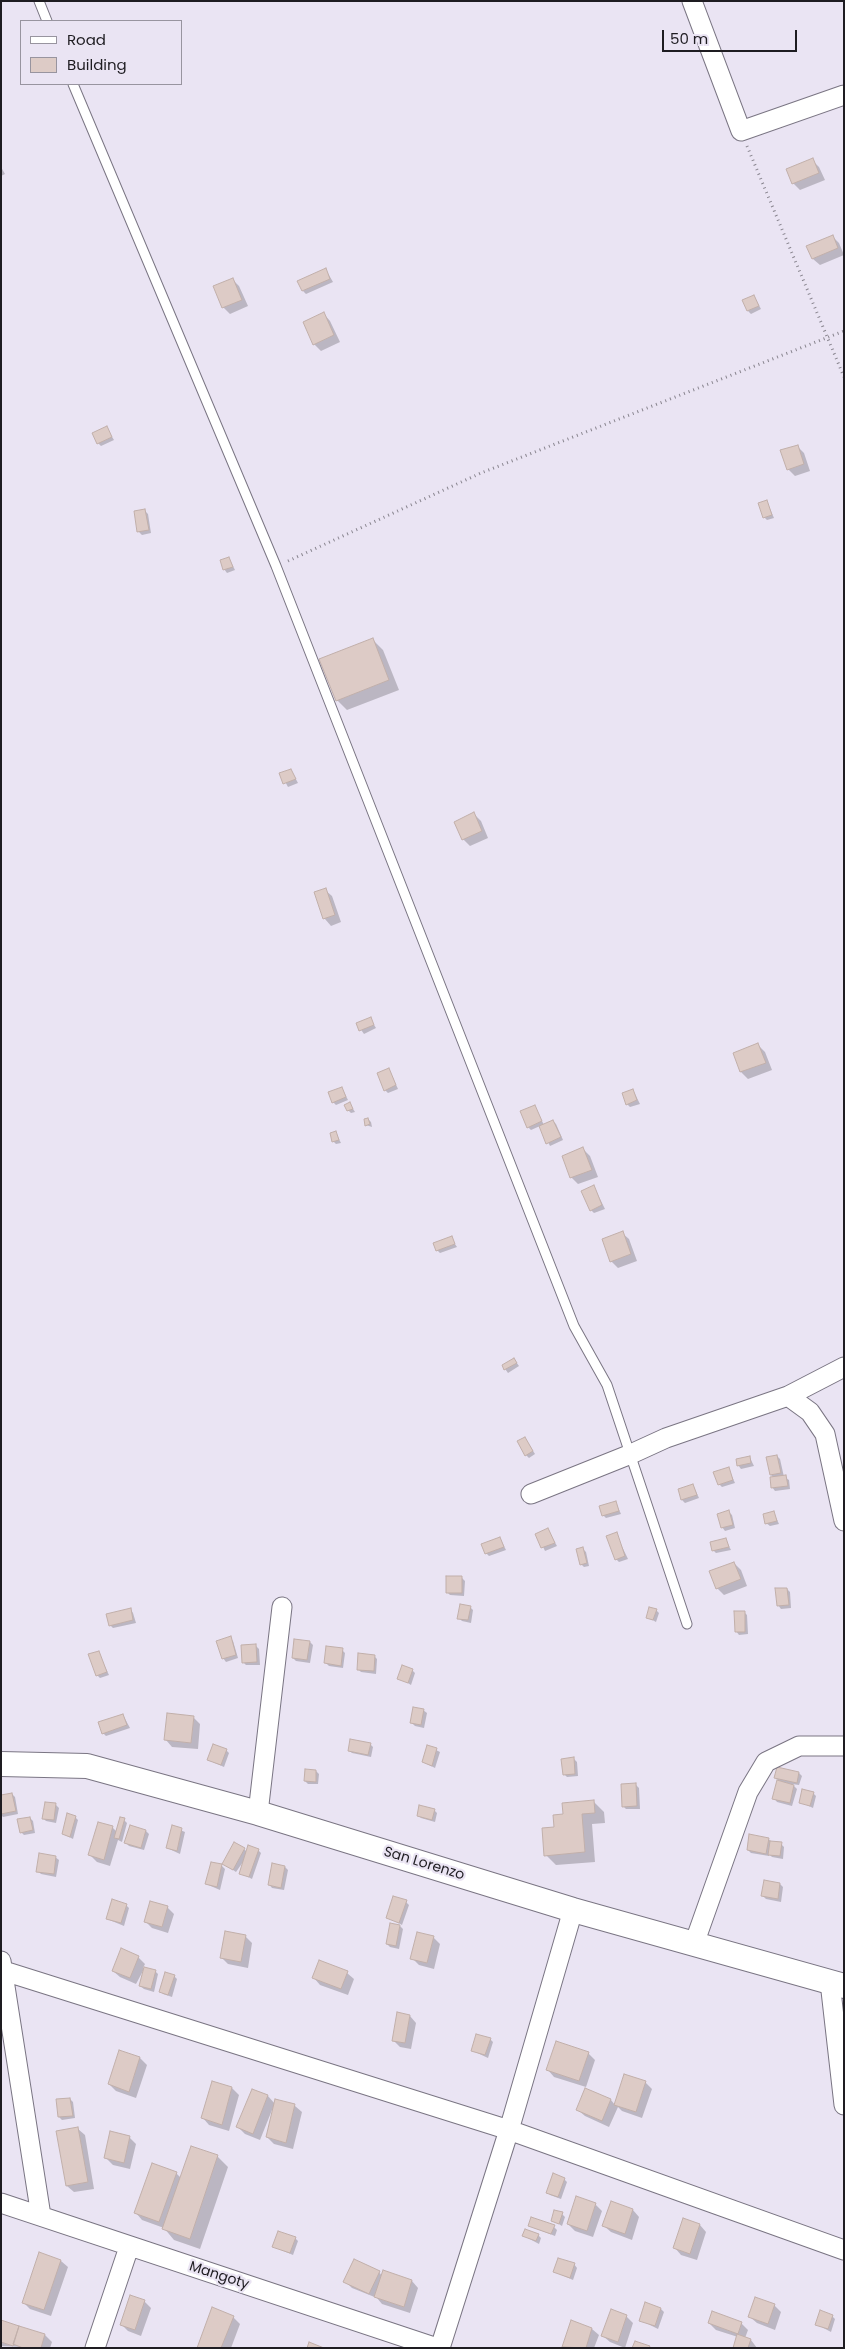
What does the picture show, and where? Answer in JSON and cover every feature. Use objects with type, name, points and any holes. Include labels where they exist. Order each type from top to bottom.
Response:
[{"type":"street","points":[[692,1],[741,131],[844,95]]},
{"type":"street","points":[[531,1494],[666,1438],[788,1396],[844,1367]]},
{"type":"street","points":[[788,1396],[810,1412],[825,1434],[844,1521]]},
{"type":"street","points":[[258,1813],[282,1607]]},
{"type":"street","points":[[694,1944],[748,1792],[766,1762],[799,1746],[844,1746]]},
{"type":"street","name":"San Lorenzo","points":[[1,1764],[87,1766],[258,1813],[574,1910],[837,1984]]},
{"type":"street","points":[[439,2348],[509,2130],[574,1910]]},
{"type":"street","points":[[41,2216],[2,1966],[509,2130],[844,2250]]},
{"type":"street","points":[[837,1984],[844,2105]]},
{"type":"street","name":"Mangoty","points":[[1,2203],[129,2247],[439,2348]]},
{"type":"street","points":[[95,2348],[129,2247]]},
{"type":"lane","points":[[39,1],[47,20]]},
{"type":"lane","points":[[73,85],[276,566],[570,1317],[607,1385],[687,1624]]},
{"type":"path","points":[[741,131],[844,377]]},
{"type":"path","points":[[276,566],[481,473],[844,331]]},
{"type":"building","points":[[813,158],[819,173],[792,184],[786,169]]},
{"type":"building","points":[[833,235],[838,248],[812,259],[806,246]]},
{"type":"building","points":[[326,268],[330,279],[302,291],[297,281]]},
{"type":"building","points":[[233,278],[242,300],[222,308],[213,286]]},
{"type":"building","points":[[754,295],[759,306],[747,311],[742,300]]},
{"type":"building","points":[[324,312],[334,335],[313,345],[303,322]]},
{"type":"building","points":[[107,426],[112,437],[97,444],[92,433]]},
{"type":"building","points":[[798,445],[804,464],[787,470],[780,450]]},
{"type":"building","points":[[767,500],[772,515],[763,518],[758,503]]},
{"type":"building","points":[[145,509],[149,530],[137,532],[134,511]]},
{"type":"building","points":[[229,557],[233,567],[223,570],[220,560]]},
{"type":"building","points":[[373,638],[389,680],[336,701],[319,659]]},
{"type":"building","points":[[291,769],[296,779],[283,784],[279,773]]},
{"type":"building","points":[[474,812],[482,831],[462,840],[454,822]]},
{"type":"building","points":[[326,888],[335,915],[323,919],[314,892]]},
{"type":"building","points":[[371,1017],[374,1025],[359,1031],[356,1023]]},
{"type":"building","points":[[758,1043],[766,1063],[740,1072],[733,1053]]},
{"type":"building","points":[[389,1068],[396,1085],[384,1091],[377,1073]]},
{"type":"building","points":[[342,1087],[346,1097],[332,1103],[328,1092]]},
{"type":"building","points":[[633,1089],[637,1100],[626,1105],[622,1093]]},
{"type":"building","points":[[350,1102],[353,1109],[347,1111],[344,1105]]},
{"type":"building","points":[[535,1105],[542,1121],[527,1128],[520,1111]]},
{"type":"building","points":[[368,1118],[370,1124],[365,1126],[364,1119]]},
{"type":"building","points":[[553,1120],[561,1137],[546,1144],[539,1126]]},
{"type":"building","points":[[336,1131],[339,1140],[332,1142],[330,1133]]},
{"type":"building","points":[[583,1147],[592,1170],[570,1178],[562,1156]]},
{"type":"building","points":[[594,1185],[602,1205],[590,1211],[581,1191]]},
{"type":"building","points":[[623,1231],[631,1254],[610,1262],[602,1239]]},
{"type":"building","points":[[452,1236],[455,1244],[436,1251],[433,1243]]},
{"type":"building","points":[[514,1358],[517,1363],[504,1370],[502,1365]]},
{"type":"building","points":[[525,1437],[533,1451],[525,1456],[517,1441]]},
{"type":"building","points":[[777,1455],[781,1473],[770,1475],[766,1457]]},
{"type":"building","points":[[750,1456],[751,1463],[737,1466],[736,1459]]},
{"type":"building","points":[[729,1467],[733,1480],[718,1485],[713,1472]]},
{"type":"building","points":[[786,1475],[788,1486],[771,1488],[770,1477]]},
{"type":"building","points":[[693,1484],[697,1495],[681,1500],[678,1489]]},
{"type":"building","points":[[616,1501],[619,1511],[602,1516],[599,1506]]},
{"type":"building","points":[[729,1510],[733,1525],[721,1528],[717,1514]]},
{"type":"building","points":[[774,1511],[777,1521],[765,1524],[763,1514]]},
{"type":"building","points":[[548,1528],[555,1543],[541,1548],[535,1534]]},
{"type":"building","points":[[617,1532],[625,1556],[615,1560],[606,1536]]},
{"type":"building","points":[[500,1537],[504,1547],[485,1554],[481,1544]]},
{"type":"building","points":[[726,1538],[729,1547],[712,1551],[710,1542]]},
{"type":"building","points":[[583,1547],[587,1563],[580,1565],[576,1549]]},
{"type":"building","points":[[734,1562],[741,1579],[716,1589],[709,1571]]},
{"type":"building","points":[[446,1576],[462,1576],[462,1593],[446,1593]]},
{"type":"building","points":[[775,1588],[787,1588],[789,1605],[777,1606]]},
{"type":"building","points":[[460,1604],[471,1606],[468,1620],[457,1619]]},
{"type":"building","points":[[649,1607],[657,1609],[653,1620],[646,1618]]},
{"type":"building","points":[[131,1608],[133,1620],[109,1626],[106,1614]]},
{"type":"building","points":[[734,1611],[745,1611],[745,1632],[735,1632]]},
{"type":"building","points":[[231,1636],[236,1655],[222,1659],[216,1641]]},
{"type":"building","points":[[294,1639],[310,1641],[307,1660],[292,1658]]},
{"type":"building","points":[[256,1644],[257,1662],[242,1663],[241,1645]]},
{"type":"building","points":[[326,1646],[343,1648],[341,1666],[324,1663]]},
{"type":"building","points":[[99,1651],[107,1672],[96,1676],[88,1654]]},
{"type":"building","points":[[358,1653],[375,1655],[374,1671],[357,1670]]},
{"type":"building","points":[[402,1665],[413,1669],[408,1683],[397,1679]]},
{"type":"building","points":[[413,1707],[424,1709],[421,1725],[410,1723]]},
{"type":"building","points":[[167,1713],[194,1716],[191,1743],[164,1740]]},
{"type":"building","points":[[123,1714],[127,1725],[102,1734],[98,1722]]},
{"type":"building","points":[[350,1739],[371,1743],[368,1755],[348,1751]]},
{"type":"building","points":[[213,1744],[227,1749],[221,1765],[207,1760]]},
{"type":"building","points":[[427,1745],[437,1748],[432,1766],[422,1762]]},
{"type":"building","points":[[574,1757],[575,1774],[563,1775],[561,1759]]},
{"type":"building","points":[[777,1767],[799,1772],[797,1783],[774,1778]]},
{"type":"building","points":[[305,1769],[316,1770],[316,1782],[304,1781]]},
{"type":"building","points":[[777,1780],[794,1785],[790,1803],[772,1799]]},
{"type":"building","points":[[636,1783],[637,1806],[622,1807],[621,1784]]},
{"type":"building","points":[[802,1789],[814,1792],[810,1806],[799,1803]]},
{"type":"building","points":[[12,1793],[16,1811],[1,1814],[1,1795]]},
{"type":"building","points":[[594,1800],[595,1813],[582,1814],[585,1852],[544,1856],[542,1828],[554,1827],[553,1815],[563,1814],[562,1803]]},
{"type":"building","points":[[45,1802],[56,1803],[54,1820],[42,1819]]},
{"type":"building","points":[[419,1805],[435,1809],[432,1820],[417,1816]]},
{"type":"building","points":[[67,1813],[76,1816],[70,1837],[62,1834]]},
{"type":"building","points":[[30,1817],[33,1830],[20,1833],[17,1819]]},
{"type":"building","points":[[120,1817],[125,1818],[119,1839],[114,1838]]},
{"type":"building","points":[[98,1822],[113,1826],[104,1860],[88,1855]]},
{"type":"building","points":[[130,1825],[146,1830],[141,1848],[124,1843]]},
{"type":"building","points":[[172,1825],[182,1828],[177,1851],[166,1848]]},
{"type":"building","points":[[749,1834],[769,1838],[766,1854],[747,1850]]},
{"type":"building","points":[[770,1841],[782,1842],[780,1856],[768,1855]]},
{"type":"building","points":[[234,1842],[245,1848],[233,1870],[222,1864]]},
{"type":"building","points":[[248,1845],[259,1849],[249,1877],[239,1874]]},
{"type":"building","points":[[39,1853],[56,1856],[54,1874],[36,1872]]},
{"type":"building","points":[[211,1862],[222,1864],[217,1887],[205,1884]]},
{"type":"building","points":[[272,1863],[285,1866],[281,1888],[268,1885]]},
{"type":"building","points":[[764,1880],[780,1883],[778,1899],[761,1896]]},
{"type":"building","points":[[393,1896],[407,1900],[399,1923],[386,1918]]},
{"type":"building","points":[[112,1899],[127,1904],[121,1923],[106,1919]]},
{"type":"building","points":[[150,1901],[168,1906],[162,1927],[144,1922]]},
{"type":"building","points":[[390,1923],[400,1925],[396,1946],[386,1944]]},
{"type":"building","points":[[225,1931],[246,1935],[241,1962],[220,1958]]},
{"type":"building","points":[[417,1932],[434,1936],[427,1963],[410,1959]]},
{"type":"building","points":[[121,1948],[139,1956],[130,1978],[112,1971]]},
{"type":"building","points":[[319,1960],[348,1971],[341,1989],[312,1978]]},
{"type":"building","points":[[144,1967],[156,1970],[151,1989],[139,1986]]},
{"type":"building","points":[[165,1972],[175,1975],[168,1995],[159,1992]]},
{"type":"building","points":[[397,2012],[410,2015],[405,2043],[392,2041]]},
{"type":"building","points":[[476,2034],[491,2038],[485,2055],[471,2051]]},
{"type":"building","points":[[556,2041],[589,2052],[579,2081],[546,2070]]},
{"type":"building","points":[[119,2050],[140,2057],[129,2092],[108,2084]]},
{"type":"building","points":[[624,2074],[646,2081],[636,2112],[614,2105]]},
{"type":"building","points":[[212,2081],[232,2087],[222,2125],[201,2118]]},
{"type":"building","points":[[585,2088],[611,2099],[602,2121],[576,2110]]},
{"type":"building","points":[[252,2089],[268,2095],[253,2134],[236,2127]]},
{"type":"building","points":[[70,2098],[73,2116],[58,2117],[56,2099]]},
{"type":"building","points":[[275,2099],[295,2104],[286,2143],[266,2137]]},
{"type":"building","points":[[78,2127],[88,2182],[66,2186],[56,2131]]},
{"type":"building","points":[[110,2131],[130,2136],[124,2163],[104,2158]]},
{"type":"building","points":[[191,2146],[218,2155],[190,2239],[162,2229]]},
{"type":"building","points":[[152,2163],[177,2172],[159,2222],[134,2213]]},
{"type":"building","points":[[553,2173],[565,2178],[558,2197],[546,2193]]},
{"type":"building","points":[[576,2196],[596,2203],[587,2231],[567,2224]]},
{"type":"building","points":[[611,2201],[633,2209],[625,2234],[602,2226]]},
{"type":"building","points":[[554,2210],[563,2212],[559,2224],[551,2221]]},
{"type":"building","points":[[531,2217],[555,2225],[551,2234],[528,2226]]},
{"type":"building","points":[[683,2218],[700,2224],[690,2254],[673,2248]]},
{"type":"building","points":[[525,2229],[539,2234],[536,2241],[522,2236]]},
{"type":"building","points":[[278,2231],[296,2237],[290,2253],[272,2247]]},
{"type":"building","points":[[39,2252],[61,2260],[44,2310],[22,2303]]},
{"type":"building","points":[[558,2258],[575,2263],[570,2278],[553,2272]]},
{"type":"building","points":[[354,2259],[380,2271],[369,2294],[343,2282]]},
{"type":"building","points":[[383,2270],[412,2280],[404,2307],[374,2297]]},
{"type":"building","points":[[130,2295],[145,2300],[135,2330],[120,2325]]},
{"type":"building","points":[[755,2297],[775,2304],[768,2324],[748,2317]]},
{"type":"building","points":[[645,2302],[661,2308],[655,2326],[639,2321]]},
{"type":"building","points":[[212,2307],[234,2316],[221,2348],[197,2348]]},
{"type":"building","points":[[611,2309],[627,2315],[618,2342],[601,2336]]},
{"type":"building","points":[[820,2310],[833,2315],[828,2329],[815,2325]]},
{"type":"building","points":[[712,2311],[742,2322],[738,2334],[708,2323]]},
{"type":"building","points":[[1,2320],[19,2326],[13,2346],[1,2342]]},
{"type":"building","points":[[571,2320],[592,2328],[586,2348],[562,2347]]},
{"type":"building","points":[[19,2326],[45,2334],[41,2348],[23,2348],[13,2344]]},
{"type":"building","points":[[737,2334],[751,2339],[748,2348],[733,2348]]},
{"type":"building","points":[[635,2341],[650,2346],[649,2348],[632,2348]]},
{"type":"building","points":[[309,2342],[324,2348],[307,2348]]}]
